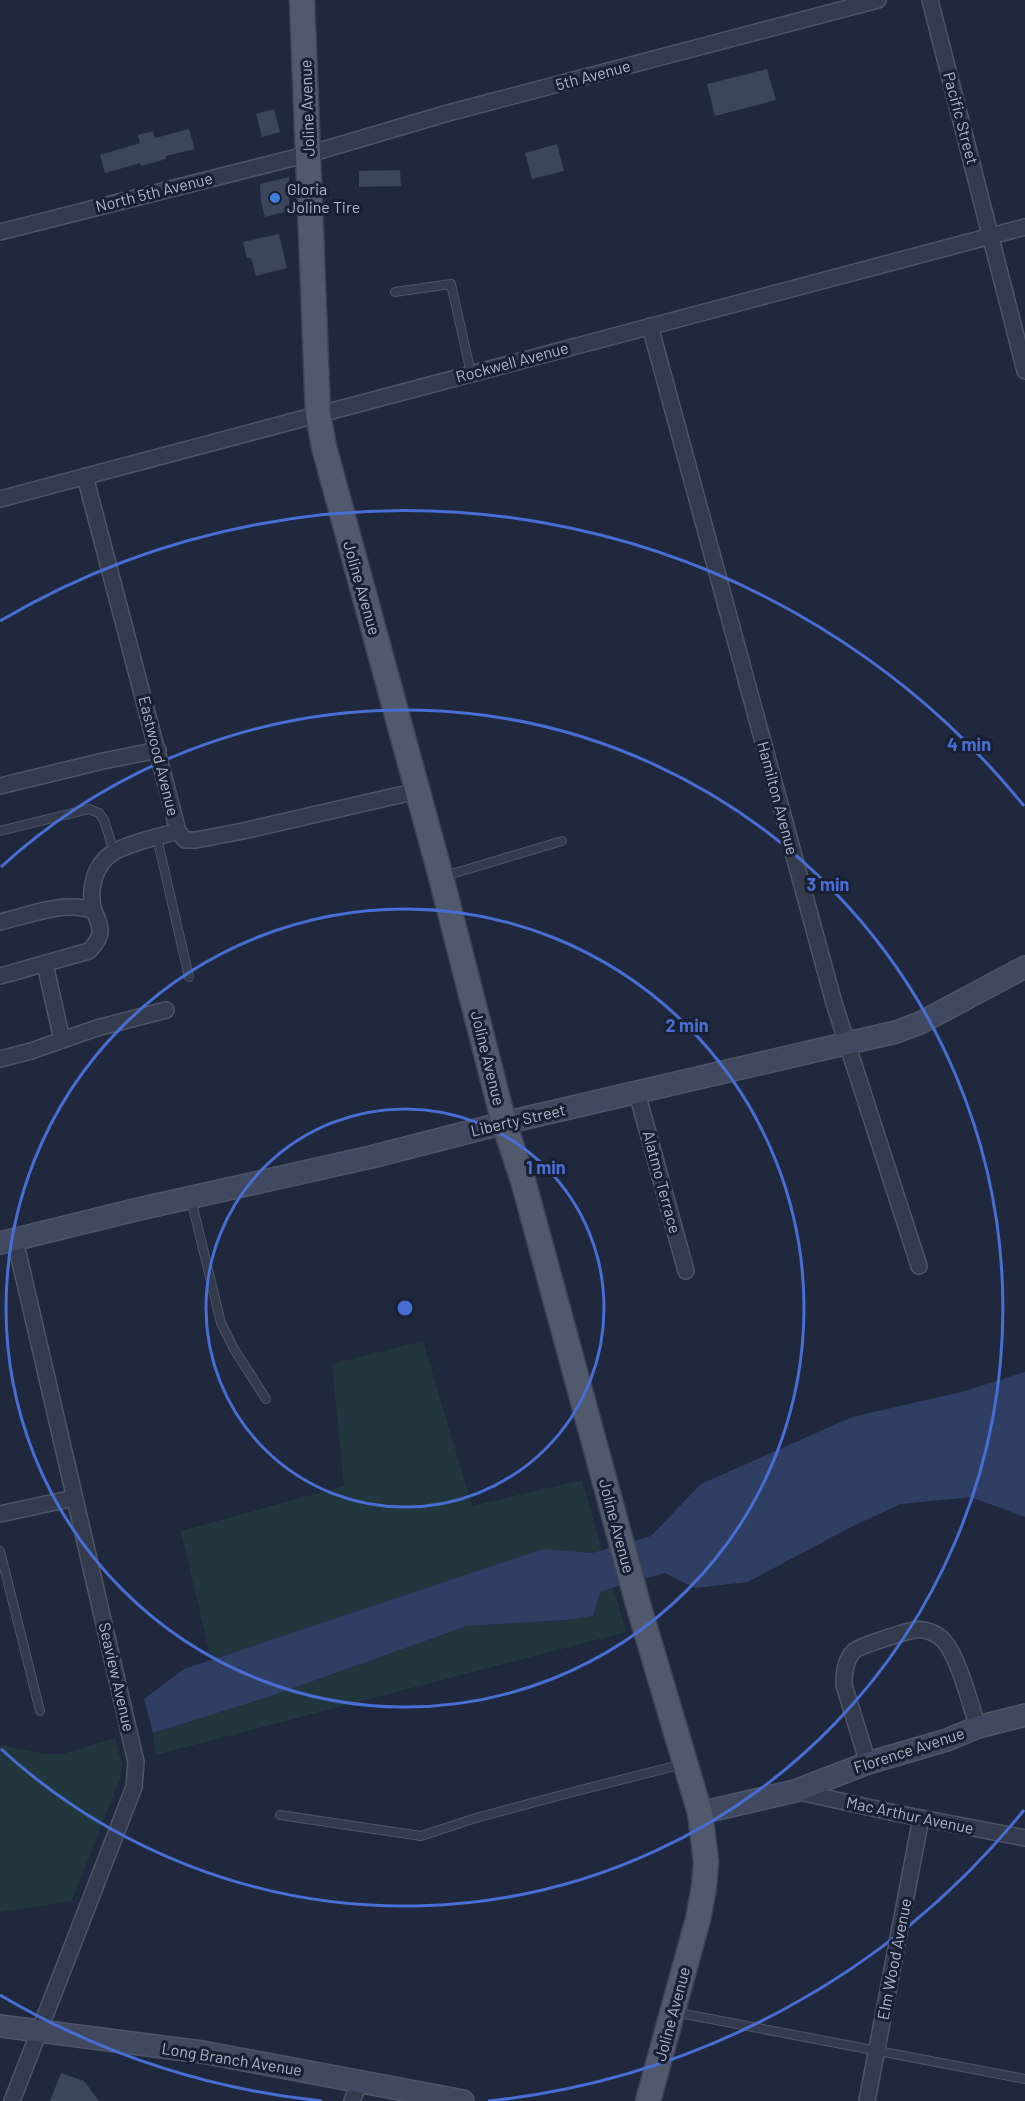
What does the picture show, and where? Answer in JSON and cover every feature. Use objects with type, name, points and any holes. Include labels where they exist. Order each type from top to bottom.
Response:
[{"type":"main road","name":"Joline Avenue","points":[[302,0],[318,414],[334,490],[441,877],[504,1123],[524,1184],[637,1602],[700,1814],[706,1862],[704,1887],[648,2101]]},
{"type":"street","name":"5th Avenue","points":[[309,154],[448,113],[878,0]]},
{"type":"street","name":"Pacific Street","points":[[930,0],[1025,371]]},
{"type":"street","name":"North 5th Avenue","points":[[0,232],[309,154]]},
{"type":"street","name":"Rockwell Avenue","points":[[0,499],[1025,227]]},
{"type":"street","name":"Hamilton Avenue","points":[[650,326],[834,1003],[919,1266]]},
{"type":"street","name":"Eastwood Avenue","points":[[85,476],[178,831],[185,840],[196,840],[417,791]]},
{"type":"street","points":[[0,786],[103,760],[158,750]]},
{"type":"street","points":[[0,976],[89,951],[99,940],[101,927],[91,899],[93,880],[104,861],[114,852],[178,831]]},
{"type":"street","points":[[0,922],[69,906],[94,910]]},
{"type":"street","points":[[45,964],[62,1040]]},
{"type":"street","name":"Liberty Street","points":[[7,1242],[896,1032],[920,1023],[1025,966]]},
{"type":"street","points":[[0,1059],[31,1051],[97,1028],[166,1010]]},
{"type":"street","name":"Alatmo Terrace","points":[[637,1093],[686,1271]]},
{"type":"street","name":"Seaview Avenue","points":[[7,1242],[74,1498],[135,1751],[136,1780],[12,2101]]},
{"type":"street","points":[[0,1514],[74,1498]]},
{"type":"street","points":[[868,1763],[843,1685],[848,1659],[859,1648],[916,1629],[936,1635],[952,1652],[978,1727]]},
{"type":"street","name":"Florence Avenue","points":[[700,1814],[795,1791],[868,1763],[947,1740],[978,1727],[1025,1715]]},
{"type":"street","name":"Mac Arthur Avenue","points":[[795,1791],[1025,1838]]},
{"type":"street","name":"Elm Wood Avenue","points":[[867,2101],[921,1818]]},
{"type":"street","name":"Long Branch Avenue","points":[[0,2026],[202,2052],[356,2091],[463,2101]]},
{"type":"lane","points":[[395,292],[451,284],[471,374]]},
{"type":"lane","points":[[0,831],[89,810],[99,813],[104,820],[114,852]]},
{"type":"lane","points":[[157,838],[189,977]]},
{"type":"lane","points":[[441,877],[562,841]]},
{"type":"lane","points":[[190,1197],[221,1323],[234,1349],[266,1399]]},
{"type":"lane","points":[[0,1551],[40,1711]]},
{"type":"lane","points":[[280,1815],[421,1836],[476,1818],[685,1764]]},
{"type":"lane","points":[[673,2012],[1025,2079]]},
{"type":"green space","points":[[423,1341],[472,1506],[582,1480],[602,1550],[592,1553],[543,1549],[211,1660],[181,1531],[344,1486],[332,1364]]},
{"type":"green space","points":[[613,1587],[626,1632],[156,1755],[153,1733],[268,1697],[467,1626],[593,1616],[601,1591]]},
{"type":"green space","points":[[115,1738],[122,1766],[120,1778],[72,1901],[0,1912],[0,1745],[46,1754],[62,1754]]},
{"type":"water","points":[[1025,1372],[1025,1517],[971,1497],[901,1504],[851,1527],[748,1582],[695,1588],[665,1573],[601,1591],[593,1616],[467,1626],[268,1697],[153,1733],[144,1699],[184,1669],[543,1549],[592,1553],[651,1536],[701,1484],[852,1417],[961,1392]]},
{"type":"building","points":[[767,69],[776,100],[715,116],[707,84]]},
{"type":"building","points":[[274,109],[280,132],[262,137],[256,114]]},
{"type":"building","points":[[189,129],[195,149],[166,156],[166,159],[141,166],[140,163],[105,173],[100,155],[140,143],[138,135],[153,131],[155,138]]},
{"type":"building","points":[[557,144],[564,171],[532,179],[525,153]]},
{"type":"building","points":[[400,170],[401,186],[359,187],[359,171]]},
{"type":"building","name":"Gloria Joline Tire","points":[[289,177],[289,211],[265,217],[260,184]]},
{"type":"building","points":[[279,234],[287,268],[256,276],[251,258],[247,258],[243,242]]},
{"type":"building","points":[[61,2073],[84,2081],[99,2101],[50,2101]]},
{"type":"place","name":"Gloria Joline Tire","points":[[275,198]]}]
